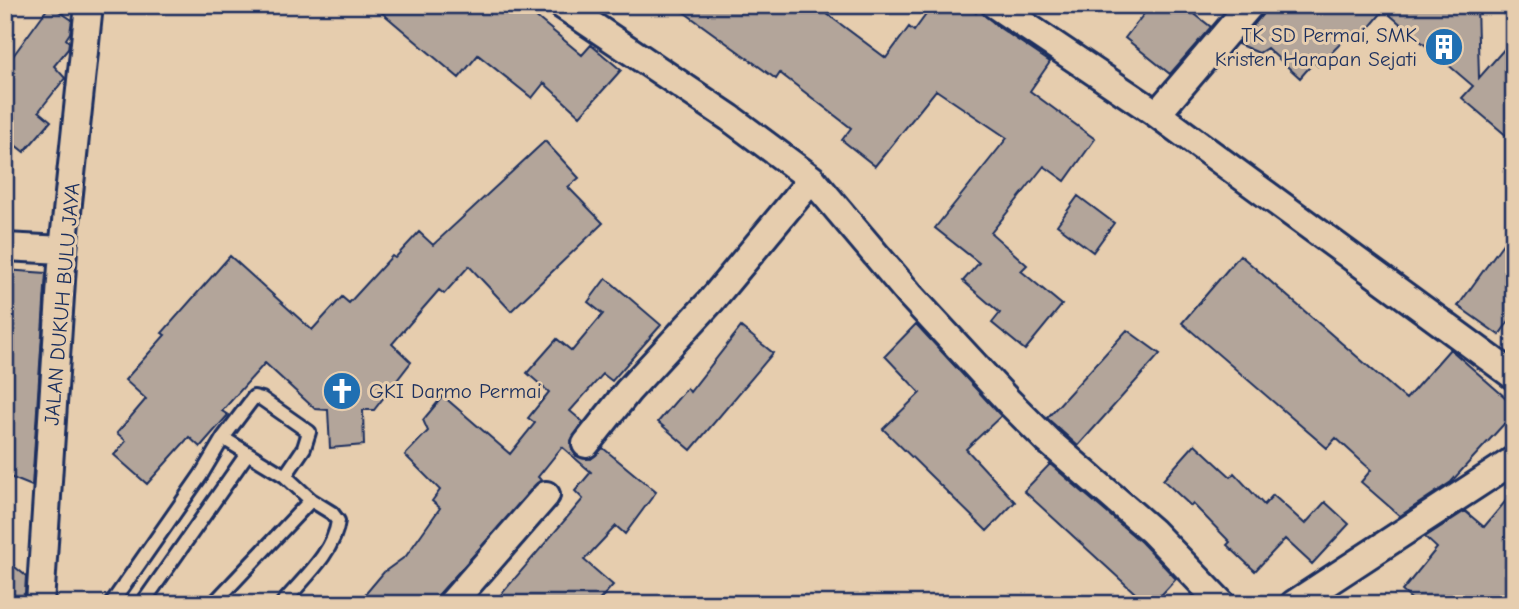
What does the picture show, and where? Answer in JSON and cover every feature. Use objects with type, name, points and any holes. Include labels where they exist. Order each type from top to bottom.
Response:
[{"type":"street","name":"JALAN DUKUH BULU JAYA","points":[[40,604],[63,250],[89,5]]},
{"type":"street","points":[[562,5],[730,118],[812,179],[911,295],[1009,402],[1047,440],[1152,531],[1222,604]]},
{"type":"street","points":[[1157,114],[1250,5]]},
{"type":"street","points":[[1007,8],[1157,114],[1514,376]]},
{"type":"street","points":[[586,444],[628,391],[710,301],[812,179]]},
{"type":"street","points":[[5,247],[63,250]]},
{"type":"street","points":[[1293,604],[1514,460]]},
{"type":"street","points":[[451,604],[546,495]]},
{"type":"lane","points":[[111,604],[201,475],[223,438],[254,397],[262,399],[309,432],[304,448],[285,476]]},
{"type":"lane","points":[[223,438],[285,476],[332,513],[338,521],[337,533],[330,547],[282,604]]},
{"type":"lane","points":[[142,604],[247,454]]},
{"type":"lane","points":[[213,604],[311,499]]},
{"type":"building","points":[[50,5],[72,20],[66,39],[69,42],[68,49],[54,66],[65,78],[39,111],[51,121],[24,152],[5,137],[5,67]]},
{"type":"building","points":[[373,5],[511,5],[523,15],[528,10],[582,55],[591,45],[621,70],[580,116],[544,83],[532,98],[478,55],[459,78]]},
{"type":"building","points":[[674,5],[815,5],[886,58],[909,27],[914,31],[933,5],[965,5],[976,13],[979,9],[997,26],[1050,62],[1030,91],[1095,139],[1065,181],[1044,166],[991,233],[1027,265],[1021,271],[1062,305],[1025,350],[992,323],[1000,313],[963,281],[979,263],[935,228],[1007,138],[936,90],[875,166],[842,140],[851,128],[780,73],[776,79]]},
{"type":"building","points":[[1151,5],[1183,5],[1211,27],[1170,74],[1125,38]]},
{"type":"building","points":[[1265,5],[1477,5],[1479,78],[1514,38],[1514,142],[1462,98],[1473,86],[1384,10],[1359,40],[1351,33],[1318,66],[1314,62],[1300,78],[1267,48],[1259,53],[1238,44],[1262,15]]},
{"type":"building","points":[[545,141],[579,178],[568,187],[603,223],[511,311],[469,266],[444,294],[439,290],[392,344],[411,362],[374,410],[363,410],[364,445],[330,448],[328,410],[315,409],[265,363],[222,411],[228,415],[200,447],[189,437],[147,484],[114,455],[126,441],[117,433],[146,399],[125,380],[165,335],[162,333],[230,256],[312,330],[342,297],[349,303],[392,256],[395,258],[419,232],[433,245]]},
{"type":"building","points":[[1078,196],[1114,223],[1093,252],[1057,225]]},
{"type":"building","points":[[1514,228],[1514,314],[1499,335],[1458,306]]},
{"type":"building","points":[[1240,255],[1406,399],[1450,349],[1514,405],[1514,413],[1451,482],[1400,516],[1361,482],[1371,470],[1336,438],[1327,448],[1182,323]]},
{"type":"building","points":[[5,270],[46,273],[32,486],[5,475]]},
{"type":"building","points":[[606,278],[661,325],[612,381],[603,374],[570,411],[583,422],[571,441],[576,456],[591,459],[603,448],[656,492],[625,534],[616,526],[584,560],[613,585],[596,604],[493,604],[583,499],[575,491],[591,472],[562,447],[538,477],[541,480],[439,594],[436,604],[357,604],[384,572],[406,556],[440,508],[432,501],[440,490],[405,455],[428,431],[423,420],[443,396],[510,454],[535,423],[528,418],[549,392],[527,373],[557,339],[572,351],[603,314],[588,302]]},
{"type":"building","points":[[916,324],[1001,416],[966,449],[1015,502],[987,531],[883,429],[920,393],[885,356]]},
{"type":"building","points":[[741,327],[773,353],[691,450],[658,422],[687,388],[690,392]]},
{"type":"building","points":[[1127,330],[1160,354],[1078,446],[1047,418]]},
{"type":"building","points":[[1195,444],[1231,477],[1234,473],[1264,505],[1273,495],[1305,524],[1325,502],[1349,524],[1312,564],[1285,539],[1255,571],[1227,545],[1230,542],[1193,504],[1191,506],[1163,480]]},
{"type":"building","points":[[1050,464],[1141,542],[1176,579],[1153,604],[1147,604],[1024,491]]},
{"type":"building","points":[[1514,491],[1514,604],[1417,604],[1402,591],[1437,548],[1425,537],[1465,511],[1484,527]]},
{"type":"building","points":[[5,559],[26,576],[25,593],[16,603],[5,594]]},
{"type":"place","name":"TK SD Permai, SMK Kristen Harapan Sejati","points":[[1444,47]]},
{"type":"place","name":"GKI Darmo Permai","points":[[342,391]]}]
